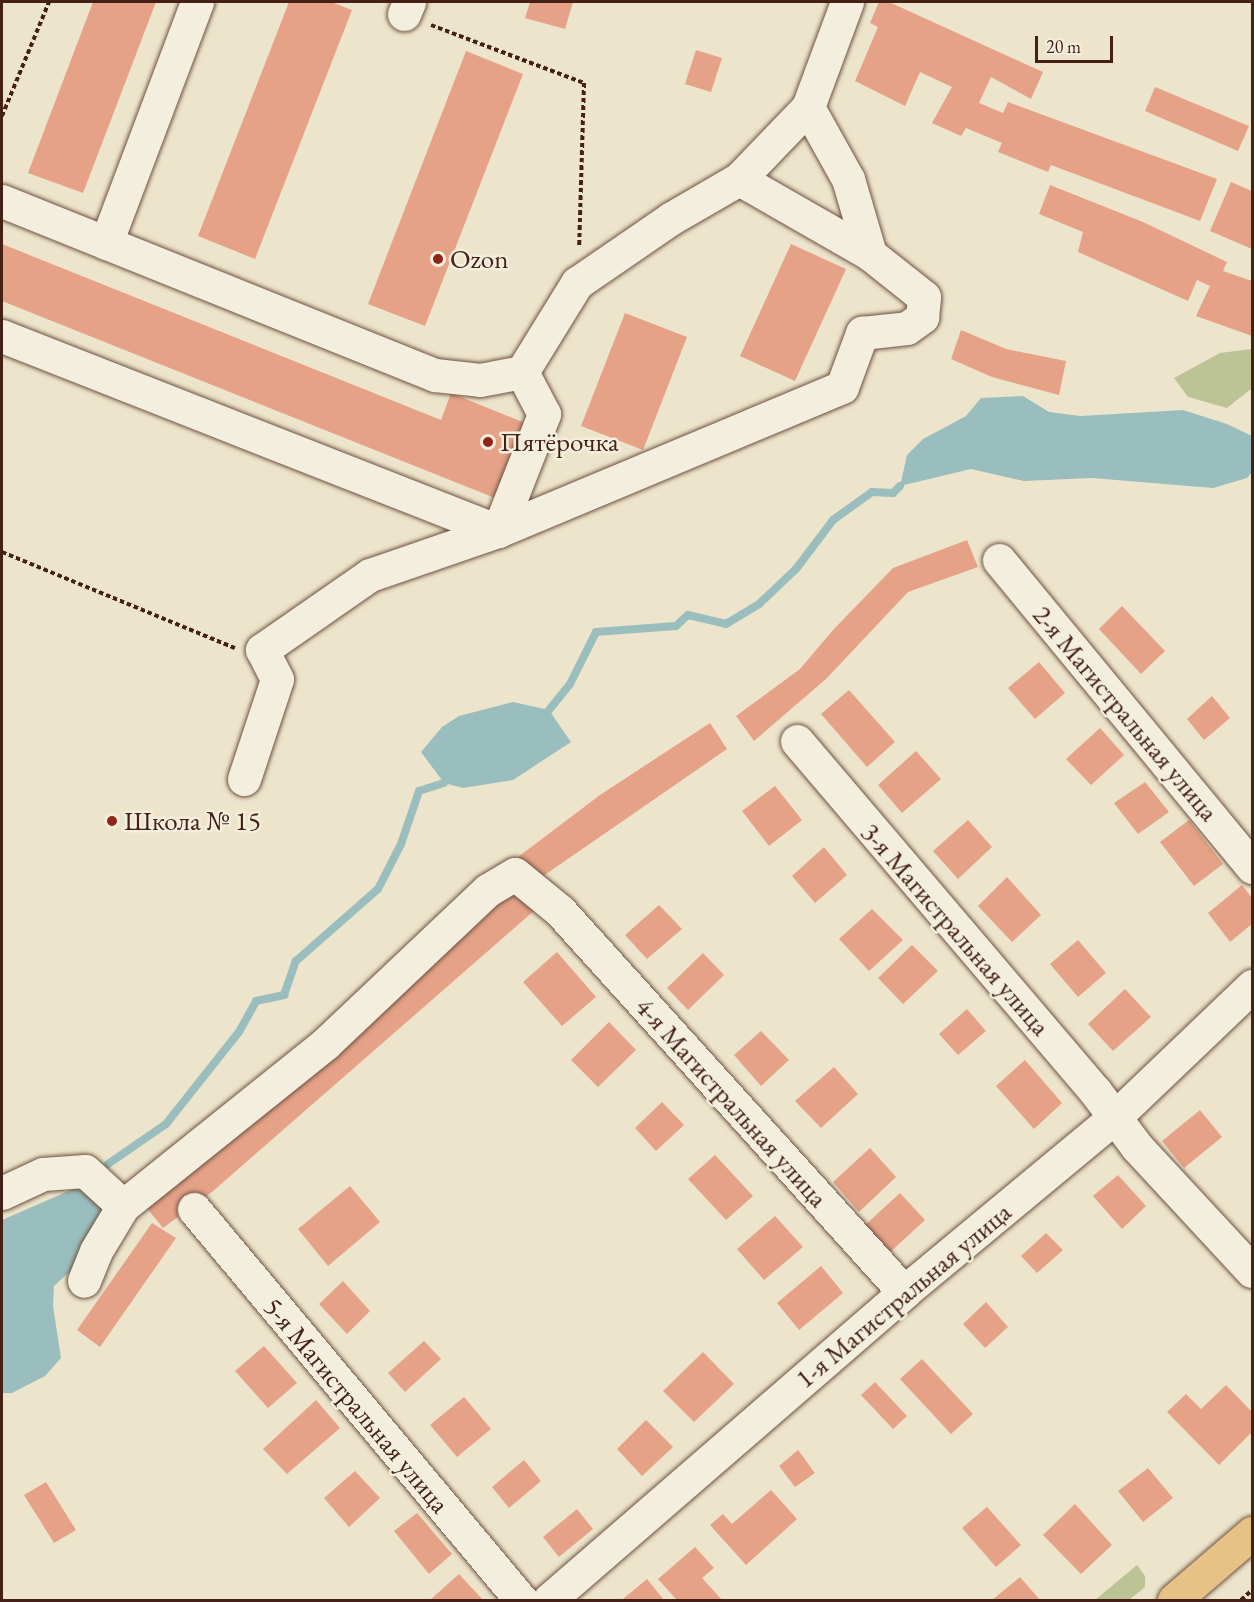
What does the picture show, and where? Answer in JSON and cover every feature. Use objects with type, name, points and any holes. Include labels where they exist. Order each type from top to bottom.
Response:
[{"type":"main road","points":[[1174,1600],[1252,1533]]},
{"type":"street","points":[[106,243],[197,2]]},
{"type":"street","points":[[2,201],[435,375],[480,380],[522,372],[577,283],[670,219],[739,179],[808,106],[847,2]]},
{"type":"street","points":[[808,106],[848,179],[870,254]]},
{"type":"street","points":[[244,779],[277,679],[262,650],[370,575],[498,531],[842,387],[862,333],[907,327],[922,317],[924,297],[870,254],[739,179]]},
{"type":"street","points":[[2,336],[498,531]]},
{"type":"street","points":[[498,531],[544,414],[522,372]]},
{"type":"street","name":"2-я Магистральная улица","points":[[999,560],[1252,867]]},
{"type":"street","name":"3-я Магистральная улица","points":[[797,741],[1115,1117],[1137,1148],[1252,1271]]},
{"type":"street","name":"4-я Магистральная улица","points":[[123,1206],[326,1044],[488,890],[515,874],[560,911],[904,1292]]},
{"type":"street","name":"1-я Магистральная улица","points":[[549,1600],[904,1292],[1115,1117],[1252,986]]},
{"type":"street","points":[[2,1193],[43,1174],[85,1171],[123,1206],[96,1251],[84,1281]]},
{"type":"street","name":"5-я Магистральная улица","points":[[194,1209],[521,1600]]},
{"type":"path","points":[[2,116],[49,2]]},
{"type":"path","points":[[406,8],[584,83],[577,283]]},
{"type":"path","points":[[2,552],[228,648],[262,650]]},
{"type":"path","points":[[1241,1600],[1252,1590]]},
{"type":"green space","points":[[1252,349],[1252,388],[1227,408],[1188,397],[1174,378],[1220,353]]},
{"type":"green space","points":[[1137,1565],[1145,1576],[1145,1587],[1129,1600],[1095,1600]]},
{"type":"water","points":[[1023,396],[1049,412],[1080,416],[1183,410],[1227,424],[1252,436],[1252,472],[1247,478],[1213,488],[1092,478],[1024,481],[971,469],[900,486],[907,455],[923,439],[966,416],[981,398]]},
{"type":"water","points":[[513,702],[549,710],[571,742],[513,780],[463,788],[444,783],[421,752],[442,727],[459,716]]},
{"type":"water","points":[[80,1186],[103,1208],[74,1268],[54,1286],[53,1306],[61,1358],[45,1376],[12,1393],[2,1393],[2,1220]]},
{"type":"building","points":[[93,2],[156,2],[83,193],[28,173]]},
{"type":"building","points":[[289,2],[331,2],[352,10],[255,259],[198,236]]},
{"type":"building","points":[[530,2],[573,2],[565,29],[525,18]]},
{"type":"building","points":[[879,2],[889,2],[1043,72],[1031,99],[991,77],[979,103],[1003,113],[1008,102],[1217,179],[1200,221],[1051,165],[1048,172],[998,152],[1002,143],[966,128],[961,136],[932,123],[952,87],[920,72],[905,106],[855,81],[878,27],[870,23]]},
{"type":"building","points":[[696,50],[722,58],[711,92],[685,84]]},
{"type":"building","points":[[466,51],[523,74],[425,326],[368,304]]},
{"type":"building","points":[[1155,87],[1249,126],[1238,151],[1145,111]]},
{"type":"building","points":[[1231,182],[1252,191],[1252,249],[1210,231]]},
{"type":"building","points":[[1050,185],[1143,222],[1227,262],[1223,271],[1252,281],[1252,336],[1196,316],[1210,286],[1197,280],[1188,301],[1078,252],[1083,232],[1039,214]]},
{"type":"building","points":[[2,244],[441,420],[451,393],[525,423],[495,498],[2,301]]},
{"type":"building","points":[[791,244],[846,269],[795,381],[740,356]]},
{"type":"building","points":[[625,313],[687,337],[643,450],[581,426]]},
{"type":"building","points":[[961,330],[1006,349],[1066,361],[1059,395],[992,377],[951,359]]},
{"type":"building","points":[[967,540],[978,567],[908,592],[826,679],[754,741],[736,716],[800,669],[833,630],[893,568]]},
{"type":"building","points":[[1122,606],[1165,651],[1141,674],[1099,629]]},
{"type":"building","points":[[1039,662],[1065,693],[1035,719],[1008,688]]},
{"type":"building","points":[[849,690],[895,742],[867,767],[821,714]]},
{"type":"building","points":[[1212,696],[1230,718],[1204,740],[1187,719]]},
{"type":"building","points":[[710,723],[727,749],[536,881],[518,857],[600,795]]},
{"type":"building","points":[[1100,728],[1124,755],[1091,785],[1066,759]]},
{"type":"building","points":[[916,751],[941,779],[902,813],[878,785]]},
{"type":"building","points":[[1145,782],[1169,812],[1138,834],[1114,803]]},
{"type":"building","points":[[775,786],[802,820],[769,846],[742,811]]},
{"type":"building","points":[[968,820],[992,847],[958,879],[933,851]]},
{"type":"building","points":[[1189,820],[1223,864],[1194,886],[1160,842]]},
{"type":"building","points":[[824,847],[847,875],[815,903],[792,876]]},
{"type":"building","points":[[1007,877],[1041,915],[1012,942],[978,906]]},
{"type":"building","points":[[1242,885],[1252,898],[1252,924],[1230,942],[1208,913]]},
{"type":"building","points":[[518,887],[535,910],[212,1192],[163,1228],[146,1207]]},
{"type":"building","points":[[659,905],[682,929],[647,959],[625,935]]},
{"type":"building","points":[[872,909],[903,940],[869,971],[839,939]]},
{"type":"building","points":[[1078,940],[1106,973],[1078,997],[1050,964]]},
{"type":"building","points":[[912,945],[938,971],[903,1004],[878,978]]},
{"type":"building","points":[[557,952],[596,997],[562,1026],[523,982]]},
{"type":"building","points":[[703,953],[724,975],[688,1010],[667,988]]},
{"type":"building","points":[[1125,989],[1151,1017],[1113,1051],[1088,1024]]},
{"type":"building","points":[[967,1009],[986,1031],[958,1055],[939,1034]]},
{"type":"building","points":[[609,1022],[636,1050],[598,1087],[571,1060]]},
{"type":"building","points":[[761,1031],[789,1060],[761,1086],[734,1055]]},
{"type":"building","points":[[1025,1060],[1062,1103],[1034,1129],[996,1086]]},
{"type":"building","points":[[834,1067],[858,1094],[821,1128],[795,1101]]},
{"type":"building","points":[[662,1102],[684,1125],[656,1151],[635,1128]]},
{"type":"building","points":[[1200,1110],[1222,1137],[1184,1168],[1162,1141]]},
{"type":"building","points":[[870,1148],[896,1177],[859,1212],[833,1182]]},
{"type":"building","points":[[715,1155],[753,1196],[726,1220],[688,1179]]},
{"type":"building","points":[[1118,1175],[1146,1206],[1122,1229],[1093,1196]]},
{"type":"building","points":[[350,1186],[380,1222],[328,1266],[298,1229]]},
{"type":"building","points":[[900,1193],[925,1220],[887,1255],[864,1226]]},
{"type":"building","points":[[775,1216],[803,1247],[764,1280],[737,1249]]},
{"type":"building","points":[[152,1223],[176,1238],[100,1347],[77,1330]]},
{"type":"building","points":[[1046,1233],[1063,1250],[1037,1273],[1021,1256]]},
{"type":"building","points":[[821,1266],[843,1293],[799,1330],[777,1303]]},
{"type":"building","points":[[343,1281],[370,1311],[347,1334],[319,1304]]},
{"type":"building","points":[[986,1302],[1008,1327],[985,1348],[963,1324]]},
{"type":"building","points":[[424,1341],[441,1359],[405,1392],[388,1373]]},
{"type":"building","points":[[264,1346],[297,1383],[268,1408],[235,1371]]},
{"type":"building","points":[[703,1352],[734,1384],[694,1422],[663,1391]]},
{"type":"building","points":[[922,1359],[973,1414],[951,1434],[900,1379]]},
{"type":"building","points":[[875,1382],[907,1416],[893,1429],[861,1395]]},
{"type":"building","points":[[1226,1385],[1252,1412],[1252,1432],[1219,1465],[1167,1412],[1186,1394],[1201,1409]]},
{"type":"building","points":[[464,1397],[491,1429],[457,1457],[430,1425]]},
{"type":"building","points":[[316,1400],[340,1428],[287,1474],[263,1449]]},
{"type":"building","points":[[646,1420],[673,1447],[642,1476],[617,1449]]},
{"type":"building","points":[[798,1450],[815,1473],[795,1487],[779,1466]]},
{"type":"building","points":[[524,1460],[541,1481],[509,1508],[492,1487]]},
{"type":"building","points":[[1148,1468],[1173,1498],[1143,1522],[1118,1491]]},
{"type":"building","points":[[355,1471],[380,1498],[349,1527],[324,1498]]},
{"type":"building","points":[[46,1482],[76,1530],[54,1543],[24,1495]]},
{"type":"building","points":[[771,1490],[797,1519],[746,1565],[710,1525],[723,1514],[732,1524]]},
{"type":"building","points":[[1075,1504],[1112,1545],[1081,1574],[1043,1535]]},
{"type":"building","points":[[987,1507],[1021,1545],[996,1567],[962,1528]]},
{"type":"building","points":[[577,1509],[593,1529],[559,1557],[543,1537]]},
{"type":"building","points":[[417,1513],[452,1554],[429,1574],[394,1531]]},
{"type":"building","points":[[695,1547],[714,1568],[702,1578],[722,1600],[677,1600],[658,1579]]},
{"type":"building","points":[[459,1574],[483,1600],[430,1600]]},
{"type":"building","points":[[1020,1577],[1040,1600],[992,1600]]},
{"type":"building","points":[[647,1579],[664,1600],[623,1599]]},
{"type":"waterway","points":[[549,710],[570,684],[596,632],[676,626],[688,615],[726,624],[759,604],[796,569],[833,520],[872,492],[893,493],[900,486]]},
{"type":"waterway","points":[[108,1164],[166,1124],[239,1032],[256,1001],[284,995],[296,961],[378,889],[401,844],[419,791],[444,783]]},
{"type":"place","name":"Ozon","points":[[438,259]]},
{"type":"place","name":"Пятёрочка","points":[[488,442]]},
{"type":"place","name":"Школа № 15","points":[[112,821]]}]
